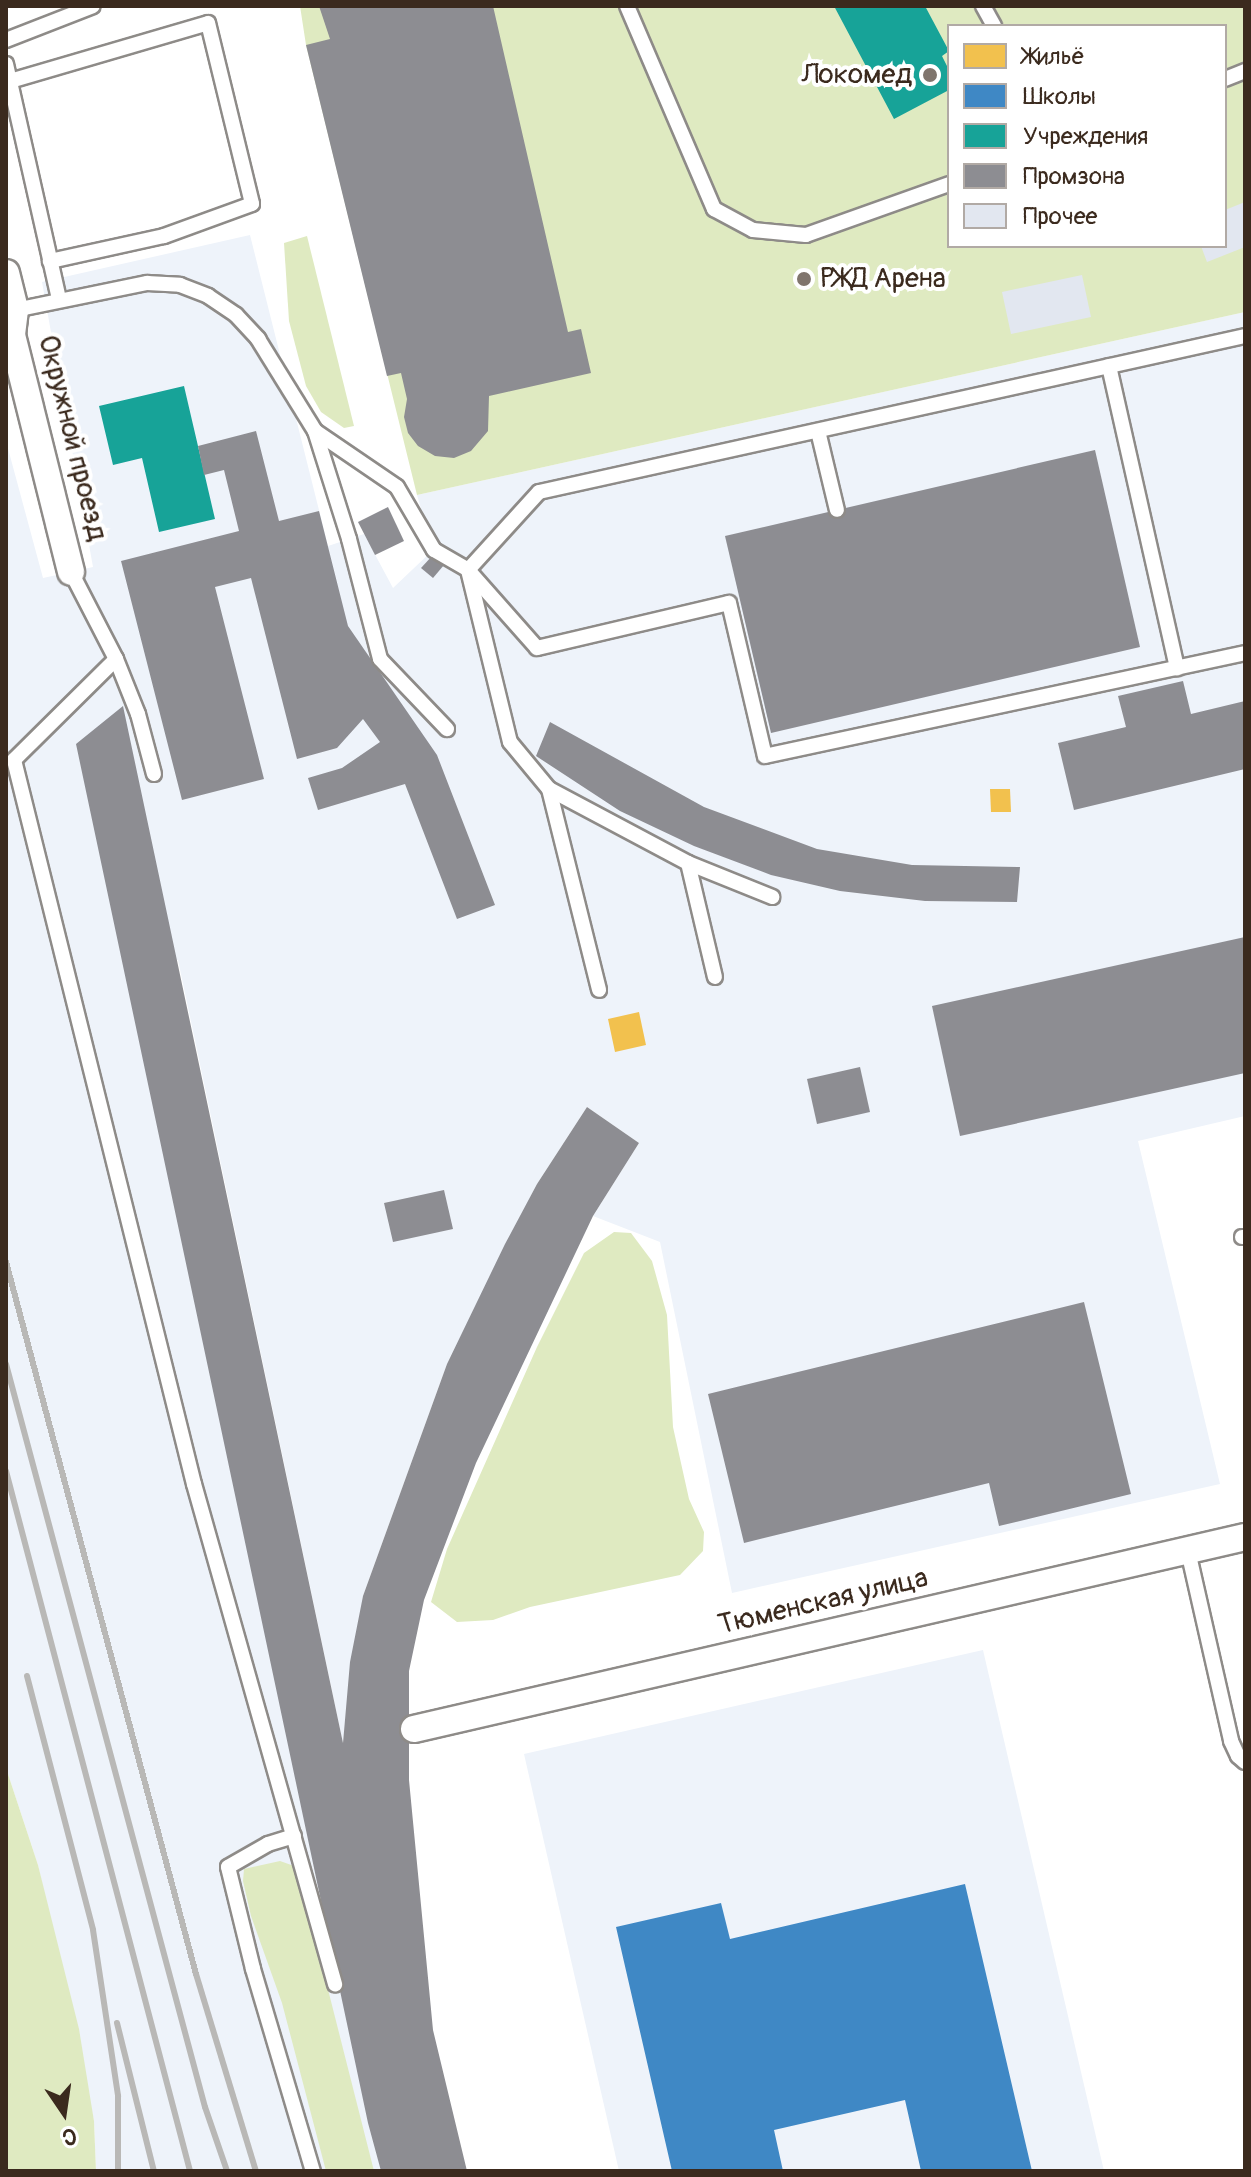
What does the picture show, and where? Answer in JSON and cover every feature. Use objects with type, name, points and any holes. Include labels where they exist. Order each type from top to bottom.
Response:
[{"type":"street","name":"Окружной проезд","points":[[6,273],[11,327],[71,572]]},
{"type":"street","name":"Тюменская улица","points":[[414,1729],[1245,1537]]},
{"type":"lane","points":[[6,40],[93,6]]},
{"type":"lane","points":[[627,6],[714,209],[753,230],[806,235],[947,185]]},
{"type":"lane","points":[[983,6],[993,24]]},
{"type":"lane","points":[[10,81],[208,23],[252,204],[164,236],[50,261]]},
{"type":"lane","points":[[6,64],[59,300]]},
{"type":"lane","points":[[11,327],[59,300],[147,283],[180,285],[208,296],[236,315],[258,339],[315,431],[349,539],[380,659],[447,729]]},
{"type":"lane","points":[[468,570],[539,492],[1245,336]]},
{"type":"lane","points":[[1109,366],[1177,668]]},
{"type":"lane","points":[[315,431],[397,487],[434,550],[468,570],[537,648],[729,603],[765,756],[1245,653]]},
{"type":"lane","points":[[818,431],[837,510]]},
{"type":"lane","points":[[468,570],[510,742],[549,789],[688,863],[772,897]]},
{"type":"lane","points":[[71,572],[116,659],[138,714],[154,774]]},
{"type":"lane","points":[[116,659],[14,760],[194,1484],[335,1984]]},
{"type":"lane","points":[[549,789],[599,990]]},
{"type":"lane","points":[[688,863],[715,977]]},
{"type":"lane","points":[[1188,1551],[1231,1741],[1238,1756],[1245,1762]]},
{"type":"lane","points":[[294,1836],[268,1844],[228,1867],[253,1969],[313,2171]]},
{"type":"shaded area","points":[[250,235],[328,546],[364,534],[393,588],[433,550],[417,495],[1245,312],[1245,1116],[1138,1141],[1220,1484],[732,1593],[660,1242],[593,1216],[639,1143],[587,1107],[537,1184],[447,1364],[363,1596],[343,1743],[178,960],[126,971],[381,2171],[96,2171],[94,2121],[38,1865],[6,1768],[6,441],[43,578],[93,567],[42,282]]},
{"type":"shaded area","points":[[983,1650],[1104,2171],[619,2171],[524,1754]]},
{"type":"green space","name":"РЖД Арена","points":[[300,6],[1245,6],[1245,312],[417,495],[306,45]]},
{"type":"green space","points":[[307,236],[354,426],[344,428],[321,412],[306,386],[289,321],[284,243]]},
{"type":"green space","points":[[614,1232],[631,1233],[652,1261],[667,1315],[673,1427],[689,1499],[704,1532],[703,1551],[680,1575],[530,1607],[493,1620],[457,1622],[431,1602],[447,1549],[537,1347],[584,1253]]},
{"type":"green space","points":[[6,1768],[38,1865],[79,2029],[94,2121],[96,2171],[6,2171]]},
{"type":"green space","points":[[280,1861],[297,1867],[374,2171],[326,2171],[282,2003],[251,1916],[243,1881],[244,1869]]},
{"type":"building: Жильё","points":[[990,789],[1010,789],[1011,812],[991,812]]},
{"type":"building: Жильё","points":[[639,1012],[646,1045],[615,1052],[608,1019]]},
{"type":"building: Школы","points":[[965,1884],[1032,2171],[921,2171],[905,2100],[774,2130],[783,2171],[672,2171],[616,1927],[721,1903],[730,1939]]},
{"type":"building: Учреждения","points":[[834,6],[925,6],[947,47],[947,52],[942,56],[947,66],[947,91],[894,119]]},
{"type":"building: Учреждения","points":[[184,386],[215,519],[159,532],[142,458],[113,465],[99,406]]},
{"type":"building: Промзона","points":[[319,6],[493,6],[568,332],[581,329],[591,373],[489,396],[488,431],[471,451],[454,458],[435,456],[418,446],[408,433],[404,417],[407,399],[401,373],[387,376],[306,45],[330,39]]},
{"type":"building: Промзона","points":[[256,431],[279,521],[319,511],[348,626],[437,755],[495,905],[457,919],[405,784],[318,810],[308,778],[342,768],[380,742],[363,719],[337,748],[297,759],[251,578],[215,587],[264,779],[182,800],[121,561],[239,531],[224,470],[204,475],[198,446]]},
{"type":"building: Промзона","points":[[1095,450],[1140,647],[771,733],[725,536]]},
{"type":"building: Промзона","points":[[388,507],[404,541],[375,555],[358,522]]},
{"type":"building: Промзона","points":[[433,555],[444,565],[433,578],[421,568]]},
{"type":"building: Промзона","points":[[1183,681],[1191,714],[1245,701],[1245,769],[1074,810],[1058,743],[1126,727],[1118,696]]},
{"type":"building: Промзона","points":[[123,706],[343,1743],[350,1662],[363,1596],[447,1364],[505,1244],[537,1184],[587,1107],[639,1143],[593,1216],[476,1463],[424,1600],[409,1671],[409,1780],[433,2030],[467,2171],[381,2171],[368,2123],[76,744]]},
{"type":"building: Промзона","points":[[550,722],[704,807],[817,849],[912,865],[1020,867],[1017,902],[925,901],[840,891],[771,875],[694,846],[620,811],[536,756]]},
{"type":"building: Промзона","points":[[1245,937],[1245,1073],[960,1136],[932,1006]]},
{"type":"building: Промзона","points":[[860,1067],[870,1112],[817,1124],[807,1079]]},
{"type":"building: Промзона","points":[[444,1190],[453,1229],[393,1242],[384,1203]]},
{"type":"building: Промзона","points":[[1084,1302],[1131,1494],[999,1526],[989,1483],[744,1543],[708,1394]]},
{"type":"building: Прочее","points":[[1245,202],[1245,247],[1207,262],[1202,248],[1227,248],[1227,209]]},
{"type":"building: Прочее","points":[[1082,275],[1091,317],[1011,334],[1002,292]]},
{"type":"railway","points":[[6,1262],[196,1974],[256,2171]]},
{"type":"railway","points":[[6,1364],[205,2107],[227,2171]]},
{"type":"railway","points":[[6,1471],[190,2171]]},
{"type":"railway","points":[[27,1676],[93,1930],[118,2096],[118,2171]]},
{"type":"railway","points":[[117,2023],[154,2171]]},
{"type":"place","name":"Локомед","points":[[930,75]]},
{"type":"place","name":"РЖД Арена","points":[[804,279]]}]
